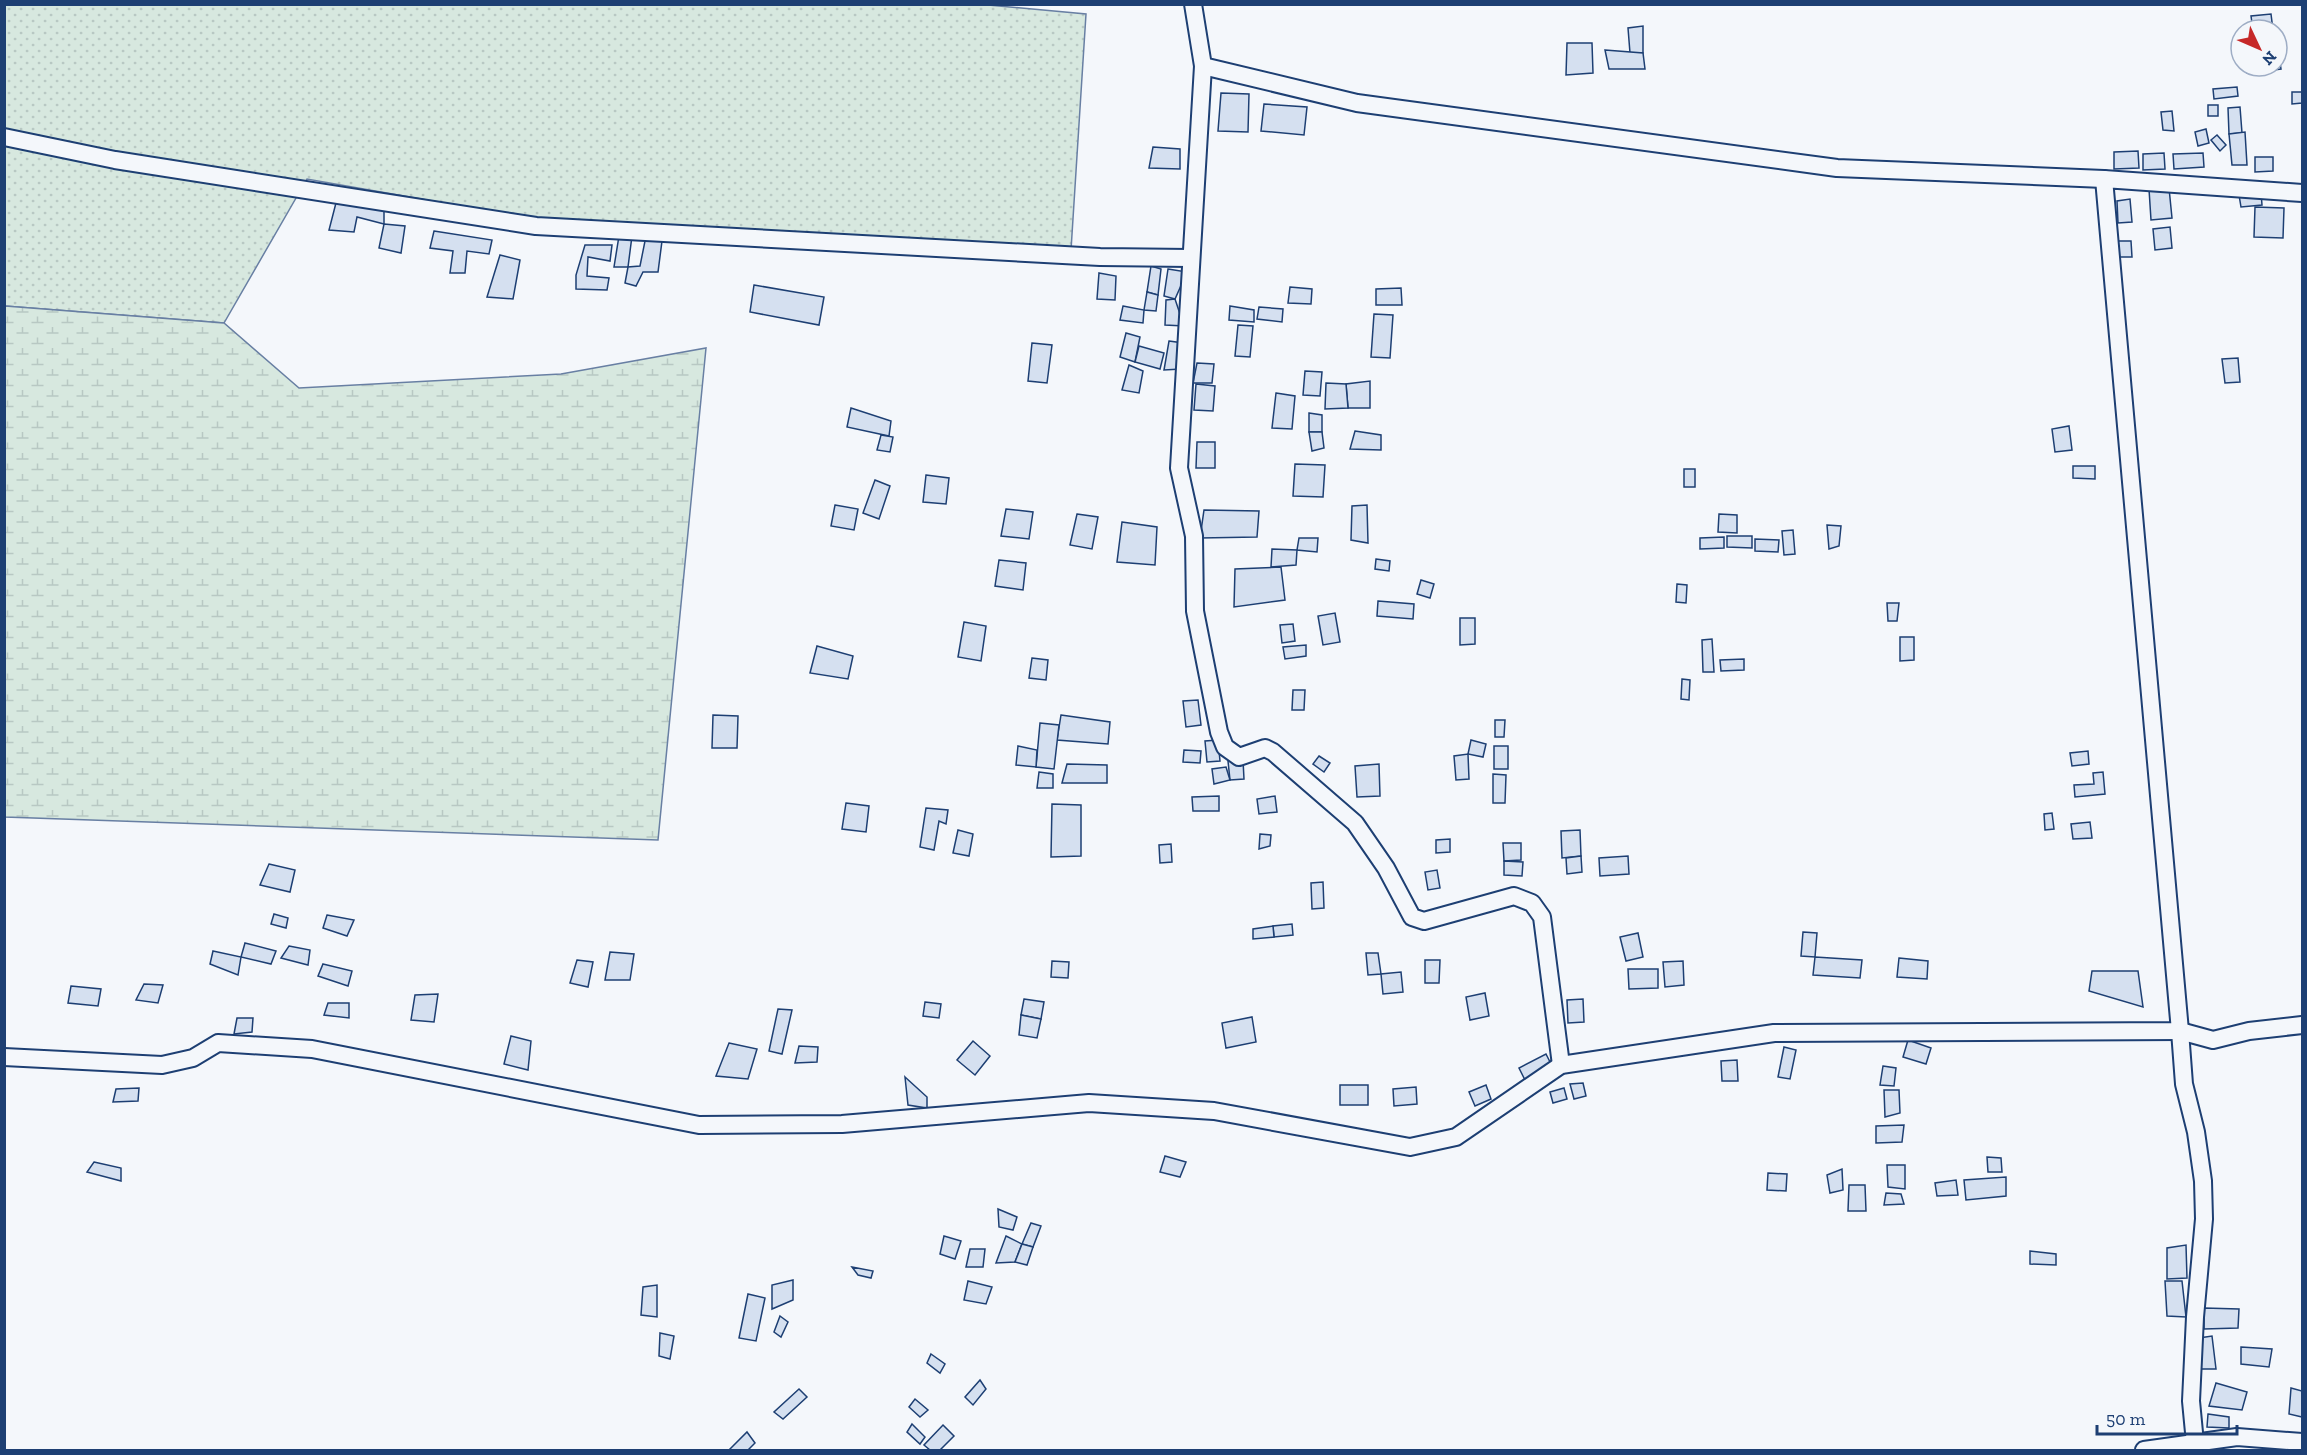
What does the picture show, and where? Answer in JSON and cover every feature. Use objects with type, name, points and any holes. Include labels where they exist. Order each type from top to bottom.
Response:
[{"type":"street","points":[[1193,4],[1203,66],[1179,468],[1194,536],[1195,611],[1218,732],[1225,747],[1239,757],[1265,748],[1273,752],[1355,823],[1386,868],[1412,917],[1424,921],[1514,896],[1532,903],[1542,917],[1561,1065]]},
{"type":"street","points":[[1203,66],[1357,103],[1837,168],[2104,179],[2302,193]]},
{"type":"street","points":[[4,137],[115,160],[536,226],[1042,254],[1190,258]]},
{"type":"street","points":[[2104,179],[2184,1084],[2196,1132],[2204,1181],[2204,1219],[2195,1317],[2191,1401],[2195,1447]]},
{"type":"street","points":[[4,1057],[162,1065],[193,1058],[218,1043],[312,1049],[699,1125],[842,1124],[1089,1103],[1214,1111],[1410,1147],[1456,1137],[1561,1065],[1774,1033],[2180,1031],[2213,1041],[2249,1031],[2302,1025]]},
{"type":"street","points":[[2144,1450],[2195,1447],[2237,1437],[2302,1442]]},
{"type":"green space","points":[[977,4],[1086,14],[1071,250],[558,223],[307,179],[224,323],[5,306],[4,5]]},
{"type":"green space","points":[[5,306],[224,323],[299,388],[561,374],[706,348],[658,840],[5,817]]},
{"type":"building","points":[[2271,14],[2272,18],[2251,18],[2251,16]]},
{"type":"building","points":[[1643,26],[1643,53],[1630,53],[1628,28]]},
{"type":"building","points":[[1567,43],[1592,43],[1593,73],[1566,75]]},
{"type":"building","points":[[1605,50],[1643,53],[1645,69],[1609,69]]},
{"type":"building","points":[[2237,87],[2238,96],[2214,99],[2213,89]]},
{"type":"building","points":[[2292,92],[2302,92],[2302,103],[2292,104]]},
{"type":"building","points":[[1221,93],[1249,94],[1248,132],[1218,131]]},
{"type":"building","points":[[1264,104],[1307,107],[1304,135],[1261,131]]},
{"type":"building","points":[[2208,105],[2218,105],[2218,116],[2208,116]]},
{"type":"building","points":[[2240,107],[2242,133],[2229,134],[2228,108]]},
{"type":"building","points":[[2172,111],[2174,131],[2163,130],[2161,112]]},
{"type":"building","points":[[2206,129],[2209,143],[2198,146],[2195,132]]},
{"type":"building","points":[[2245,132],[2247,165],[2232,165],[2229,134]]},
{"type":"building","points":[[2217,135],[2226,145],[2220,151],[2211,140]]},
{"type":"building","points":[[1153,147],[1180,149],[1180,169],[1149,168]]},
{"type":"building","points":[[2138,151],[2139,168],[2114,169],[2114,152]]},
{"type":"building","points":[[2164,153],[2165,169],[2143,170],[2143,154]]},
{"type":"building","points":[[2203,153],[2204,167],[2174,169],[2173,154]]},
{"type":"building","points":[[2255,157],[2273,157],[2273,171],[2255,172]]},
{"type":"building","points":[[2169,188],[2172,218],[2151,220],[2149,189]]},
{"type":"building","points":[[2261,192],[2262,205],[2241,207],[2239,195]]},
{"type":"building","points":[[337,199],[384,210],[384,224],[357,217],[354,232],[329,230]]},
{"type":"building","points":[[2130,199],[2132,222],[2118,223],[2117,201]]},
{"type":"building","points":[[2255,207],[2284,208],[2283,238],[2254,237]]},
{"type":"building","points":[[384,224],[405,226],[401,253],[379,248]]},
{"type":"building","points":[[2170,227],[2172,248],[2155,250],[2153,229]]},
{"type":"building","points":[[434,231],[492,240],[489,254],[467,251],[465,273],[450,273],[453,251],[430,248]]},
{"type":"building","points":[[619,236],[632,236],[628,267],[614,267]]},
{"type":"building","points":[[645,241],[662,241],[658,272],[643,272],[636,286],[625,283],[628,267],[640,266]]},
{"type":"building","points":[[2115,241],[2131,241],[2132,257],[2115,257]]},
{"type":"building","points":[[585,245],[612,245],[610,261],[588,257],[587,276],[609,278],[607,290],[576,289],[576,275]]},
{"type":"building","points":[[500,255],[520,260],[513,299],[487,297]]},
{"type":"building","points":[[1151,266],[1161,269],[1158,295],[1147,292]]},
{"type":"building","points":[[1168,269],[1187,272],[1175,299],[1164,296]]},
{"type":"building","points":[[1099,273],[1116,276],[1115,300],[1097,299]]},
{"type":"building","points":[[754,285],[824,297],[819,325],[750,312]]},
{"type":"building","points":[[1290,287],[1312,289],[1311,304],[1288,303]]},
{"type":"building","points":[[1401,288],[1402,305],[1376,305],[1376,289]]},
{"type":"building","points":[[1147,292],[1158,295],[1156,311],[1144,310]]},
{"type":"building","points":[[1175,299],[1184,326],[1165,325],[1166,300]]},
{"type":"building","points":[[1123,306],[1144,310],[1143,323],[1120,320]]},
{"type":"building","points":[[1230,306],[1254,310],[1254,322],[1229,320]]},
{"type":"building","points":[[1259,307],[1283,309],[1282,322],[1257,319]]},
{"type":"building","points":[[1374,314],[1393,315],[1390,358],[1371,357]]},
{"type":"building","points":[[1238,325],[1253,326],[1250,357],[1235,356]]},
{"type":"building","points":[[1126,333],[1140,337],[1135,362],[1120,357]]},
{"type":"building","points":[[1169,341],[1183,343],[1181,369],[1164,370]]},
{"type":"building","points":[[1032,343],[1052,345],[1047,383],[1028,381]]},
{"type":"building","points":[[1139,346],[1164,353],[1160,369],[1135,362]]},
{"type":"building","points":[[2238,358],[2240,382],[2225,383],[2222,359]]},
{"type":"building","points":[[1197,363],[1214,364],[1212,383],[1193,383]]},
{"type":"building","points":[[1129,365],[1143,371],[1139,393],[1122,390]]},
{"type":"building","points":[[1305,371],[1322,372],[1320,396],[1303,395]]},
{"type":"building","points":[[1370,381],[1370,408],[1348,408],[1346,384]]},
{"type":"building","points":[[1326,383],[1346,384],[1348,408],[1325,409]]},
{"type":"building","points":[[1196,384],[1215,386],[1213,411],[1194,410]]},
{"type":"building","points":[[1276,393],[1295,396],[1292,429],[1272,428]]},
{"type":"building","points":[[851,408],[891,421],[889,436],[847,427]]},
{"type":"building","points":[[1309,413],[1322,415],[1322,432],[1309,432]]},
{"type":"building","points":[[2069,426],[2072,450],[2055,452],[2052,429]]},
{"type":"building","points":[[1355,431],[1381,435],[1381,450],[1350,449]]},
{"type":"building","points":[[1309,432],[1322,432],[1324,448],[1312,451]]},
{"type":"building","points":[[881,435],[893,437],[890,452],[877,450]]},
{"type":"building","points":[[1197,442],[1215,442],[1215,468],[1196,468]]},
{"type":"building","points":[[1295,464],[1325,465],[1323,497],[1293,496]]},
{"type":"building","points":[[2073,466],[2095,466],[2095,479],[2073,478]]},
{"type":"building","points":[[1684,469],[1695,469],[1695,487],[1684,487]]},
{"type":"building","points":[[926,475],[949,478],[946,504],[923,502]]},
{"type":"building","points":[[875,480],[890,486],[879,519],[863,513]]},
{"type":"building","points":[[835,505],[858,509],[854,530],[831,526]]},
{"type":"building","points":[[1367,505],[1368,543],[1351,540],[1352,506]]},
{"type":"building","points":[[1006,509],[1033,512],[1029,539],[1001,536]]},
{"type":"building","points":[[1204,510],[1259,511],[1257,537],[1200,538]]},
{"type":"building","points":[[1077,514],[1098,517],[1092,549],[1070,545]]},
{"type":"building","points":[[1719,514],[1737,515],[1737,533],[1718,532]]},
{"type":"building","points":[[1122,522],[1157,527],[1155,565],[1117,562]]},
{"type":"building","points":[[1827,525],[1841,526],[1839,546],[1829,549]]},
{"type":"building","points":[[1793,530],[1795,554],[1784,555],[1782,531]]},
{"type":"building","points":[[1727,536],[1752,536],[1752,548],[1727,547]]},
{"type":"building","points":[[1724,537],[1724,548],[1700,549],[1700,538]]},
{"type":"building","points":[[1299,538],[1318,538],[1317,552],[1297,550]]},
{"type":"building","points":[[1755,539],[1779,540],[1778,552],[1755,551]]},
{"type":"building","points":[[1272,549],[1297,550],[1296,565],[1271,567]]},
{"type":"building","points":[[1376,559],[1390,561],[1389,571],[1375,569]]},
{"type":"building","points":[[999,560],[1026,563],[1023,590],[995,586]]},
{"type":"building","points":[[1281,567],[1285,600],[1234,607],[1235,569]]},
{"type":"building","points":[[1421,580],[1434,584],[1430,598],[1417,594]]},
{"type":"building","points":[[1677,584],[1687,585],[1686,603],[1676,602]]},
{"type":"building","points":[[1378,601],[1414,604],[1413,619],[1377,616]]},
{"type":"building","points":[[1887,603],[1899,603],[1897,621],[1888,621]]},
{"type":"building","points":[[1335,613],[1340,642],[1323,645],[1318,616]]},
{"type":"building","points":[[1460,618],[1475,618],[1475,644],[1460,645]]},
{"type":"building","points":[[964,622],[986,626],[981,661],[958,657]]},
{"type":"building","points":[[1293,624],[1295,641],[1282,643],[1280,625]]},
{"type":"building","points":[[1900,637],[1914,637],[1914,660],[1900,661]]},
{"type":"building","points":[[1712,639],[1714,672],[1703,672],[1702,640]]},
{"type":"building","points":[[1306,645],[1306,656],[1285,659],[1283,647]]},
{"type":"building","points":[[817,646],[853,656],[848,679],[810,673]]},
{"type":"building","points":[[1032,658],[1048,660],[1046,680],[1029,678]]},
{"type":"building","points":[[1744,659],[1744,670],[1721,671],[1720,660]]},
{"type":"building","points":[[1682,679],[1690,680],[1689,700],[1681,699]]},
{"type":"building","points":[[1293,690],[1305,690],[1304,710],[1292,710]]},
{"type":"building","points":[[1198,700],[1201,725],[1186,727],[1183,701]]},
{"type":"building","points":[[713,715],[738,716],[737,748],[712,748]]},
{"type":"building","points":[[1061,715],[1110,722],[1108,744],[1057,740]]},
{"type":"building","points":[[1495,720],[1505,720],[1504,737],[1495,737]]},
{"type":"building","points":[[1040,723],[1059,725],[1054,769],[1036,767]]},
{"type":"building","points":[[1218,740],[1220,761],[1207,762],[1205,741]]},
{"type":"building","points":[[1471,740],[1486,744],[1483,757],[1468,754]]},
{"type":"building","points":[[1018,746],[1037,750],[1036,767],[1016,765]]},
{"type":"building","points":[[1494,746],[1508,746],[1508,769],[1494,769]]},
{"type":"building","points":[[1184,750],[1201,751],[1200,763],[1183,762]]},
{"type":"building","points":[[2088,751],[2089,764],[2072,766],[2070,753]]},
{"type":"building","points":[[1468,754],[1469,779],[1456,780],[1454,756]]},
{"type":"building","points":[[1319,756],[1330,763],[1324,772],[1313,764]]},
{"type":"building","points":[[1243,760],[1244,779],[1230,780],[1228,761]]},
{"type":"building","points":[[1067,764],[1107,765],[1107,783],[1062,783]]},
{"type":"building","points":[[1379,764],[1380,796],[1357,797],[1355,766]]},
{"type":"building","points":[[1226,767],[1230,780],[1214,784],[1212,769]]},
{"type":"building","points":[[1039,772],[1053,774],[1053,788],[1037,788]]},
{"type":"building","points":[[2103,772],[2105,794],[2075,797],[2074,785],[2094,784],[2093,773]]},
{"type":"building","points":[[1493,774],[1506,775],[1505,803],[1493,803]]},
{"type":"building","points":[[1219,796],[1219,811],[1193,811],[1192,797]]},
{"type":"building","points":[[1275,796],[1277,812],[1259,814],[1257,799]]},
{"type":"building","points":[[846,803],[869,806],[866,832],[842,829]]},
{"type":"building","points":[[1052,804],[1081,805],[1081,856],[1051,857]]},
{"type":"building","points":[[926,808],[948,810],[946,824],[939,821],[934,850],[920,847]]},
{"type":"building","points":[[2052,813],[2054,829],[2045,830],[2044,814]]},
{"type":"building","points":[[2090,822],[2092,838],[2073,839],[2071,824]]},
{"type":"building","points":[[958,830],[973,834],[969,856],[953,853]]},
{"type":"building","points":[[1580,830],[1581,856],[1562,858],[1561,831]]},
{"type":"building","points":[[1260,834],[1271,835],[1270,846],[1259,849]]},
{"type":"building","points":[[1450,839],[1450,852],[1436,853],[1436,840]]},
{"type":"building","points":[[1503,843],[1521,843],[1521,860],[1504,861]]},
{"type":"building","points":[[1171,844],[1172,862],[1160,863],[1159,845]]},
{"type":"building","points":[[1581,856],[1582,872],[1567,874],[1566,858]]},
{"type":"building","points":[[1628,856],[1629,874],[1600,876],[1599,858]]},
{"type":"building","points":[[1504,861],[1523,862],[1522,876],[1504,875]]},
{"type":"building","points":[[269,864],[295,870],[290,892],[260,885]]},
{"type":"building","points":[[1437,870],[1440,888],[1428,890],[1425,872]]},
{"type":"building","points":[[1323,882],[1324,908],[1312,909],[1311,883]]},
{"type":"building","points":[[274,914],[288,918],[286,928],[271,924]]},
{"type":"building","points":[[327,915],[354,920],[347,936],[323,928]]},
{"type":"building","points":[[1292,924],[1293,935],[1274,937],[1273,926]]},
{"type":"building","points":[[1273,926],[1274,937],[1253,939],[1253,929]]},
{"type":"building","points":[[1803,932],[1817,933],[1815,957],[1801,956]]},
{"type":"building","points":[[1638,933],[1643,957],[1626,961],[1620,937]]},
{"type":"building","points":[[245,943],[276,951],[271,964],[241,957]]},
{"type":"building","points":[[289,946],[310,950],[308,965],[281,958]]},
{"type":"building","points":[[213,951],[241,957],[238,975],[210,964]]},
{"type":"building","points":[[610,952],[634,954],[630,980],[605,980]]},
{"type":"building","points":[[1366,953],[1378,953],[1381,974],[1368,975]]},
{"type":"building","points":[[1815,957],[1862,960],[1860,978],[1813,975]]},
{"type":"building","points":[[1899,958],[1928,961],[1927,979],[1897,977]]},
{"type":"building","points":[[577,960],[593,962],[588,987],[570,983]]},
{"type":"building","points":[[1425,960],[1440,960],[1439,983],[1425,983]]},
{"type":"building","points":[[1052,961],[1069,962],[1068,978],[1051,977]]},
{"type":"building","points":[[1683,961],[1684,985],[1665,987],[1663,962]]},
{"type":"building","points":[[323,964],[352,971],[348,986],[318,976]]},
{"type":"building","points":[[1628,969],[1658,969],[1658,988],[1629,989]]},
{"type":"building","points":[[2092,971],[2138,971],[2143,1007],[2089,991]]},
{"type":"building","points":[[1401,972],[1403,992],[1383,994],[1381,974]]},
{"type":"building","points":[[144,984],[163,985],[158,1003],[136,1000]]},
{"type":"building","points":[[71,986],[101,989],[98,1006],[68,1003]]},
{"type":"building","points":[[1485,993],[1489,1016],[1470,1020],[1466,997]]},
{"type":"building","points":[[438,994],[434,1022],[411,1020],[415,995]]},
{"type":"building","points":[[1024,999],[1044,1002],[1041,1019],[1021,1015]]},
{"type":"building","points":[[1583,999],[1584,1022],[1568,1023],[1567,1000]]},
{"type":"building","points":[[925,1002],[941,1004],[939,1018],[923,1016]]},
{"type":"building","points":[[328,1003],[349,1003],[349,1018],[324,1015]]},
{"type":"building","points":[[778,1009],[792,1010],[782,1054],[769,1051]]},
{"type":"building","points":[[1021,1015],[1041,1019],[1037,1038],[1019,1035]]},
{"type":"building","points":[[1252,1017],[1256,1042],[1226,1048],[1222,1023]]},
{"type":"building","points":[[237,1018],[253,1018],[252,1032],[234,1034]]},
{"type":"building","points":[[511,1036],[531,1041],[528,1070],[504,1064]]},
{"type":"building","points":[[1908,1040],[1931,1048],[1926,1064],[1903,1057]]},
{"type":"building","points":[[973,1041],[990,1056],[975,1075],[957,1060]]},
{"type":"building","points":[[729,1043],[757,1049],[748,1079],[716,1076]]},
{"type":"building","points":[[799,1046],[818,1047],[817,1062],[795,1063]]},
{"type":"building","points":[[1784,1047],[1796,1050],[1790,1079],[1778,1077]]},
{"type":"building","points":[[1546,1054],[1552,1066],[1525,1080],[1519,1068]]},
{"type":"building","points":[[1737,1060],[1738,1081],[1722,1081],[1721,1061]]},
{"type":"building","points":[[1883,1066],[1896,1068],[1894,1086],[1880,1085]]},
{"type":"building","points":[[905,1077],[927,1097],[927,1108],[908,1105]]},
{"type":"building","points":[[1583,1083],[1586,1096],[1574,1099],[1570,1084]]},
{"type":"building","points":[[1340,1085],[1368,1085],[1368,1105],[1340,1105]]},
{"type":"building","points":[[1486,1085],[1491,1099],[1475,1106],[1469,1092]]},
{"type":"building","points":[[1416,1087],[1417,1104],[1394,1106],[1393,1089]]},
{"type":"building","points":[[139,1088],[138,1101],[113,1102],[116,1089]]},
{"type":"building","points":[[1564,1088],[1567,1099],[1553,1103],[1550,1092]]},
{"type":"building","points":[[1884,1090],[1899,1090],[1900,1113],[1885,1117]]},
{"type":"building","points":[[1904,1125],[1902,1142],[1876,1143],[1876,1126]]},
{"type":"building","points":[[1165,1156],[1186,1162],[1180,1177],[1160,1172]]},
{"type":"building","points":[[1987,1157],[2001,1158],[2002,1172],[1988,1172]]},
{"type":"building","points":[[94,1162],[121,1168],[121,1181],[87,1172]]},
{"type":"building","points":[[1887,1165],[1905,1165],[1905,1189],[1888,1187]]},
{"type":"building","points":[[1842,1169],[1843,1190],[1830,1193],[1827,1175]]},
{"type":"building","points":[[1768,1173],[1787,1174],[1786,1191],[1767,1190]]},
{"type":"building","points":[[2006,1177],[2006,1196],[1966,1200],[1964,1180]]},
{"type":"building","points":[[1956,1180],[1958,1195],[1937,1196],[1935,1183]]},
{"type":"building","points":[[1849,1185],[1865,1185],[1866,1211],[1848,1211]]},
{"type":"building","points":[[1886,1193],[1901,1194],[1904,1204],[1884,1205]]},
{"type":"building","points":[[998,1209],[1017,1217],[1013,1230],[999,1227]]},
{"type":"building","points":[[1031,1223],[1041,1226],[1033,1247],[1022,1244]]},
{"type":"building","points":[[944,1236],[961,1241],[955,1259],[940,1254]]},
{"type":"building","points":[[1006,1236],[1022,1244],[1015,1262],[996,1263]]},
{"type":"building","points":[[1022,1244],[1033,1247],[1027,1265],[1015,1262]]},
{"type":"building","points":[[2186,1245],[2187,1278],[2167,1279],[2167,1248]]},
{"type":"building","points":[[970,1249],[985,1249],[983,1267],[966,1267]]},
{"type":"building","points":[[2030,1251],[2056,1254],[2056,1265],[2030,1264]]},
{"type":"building","points":[[852,1267],[873,1271],[871,1278],[858,1275]]},
{"type":"building","points":[[793,1280],[793,1300],[772,1309],[772,1285]]},
{"type":"building","points":[[968,1281],[992,1287],[986,1304],[964,1300]]},
{"type":"building","points":[[2165,1281],[2182,1281],[2186,1317],[2167,1316]]},
{"type":"building","points":[[657,1285],[657,1317],[641,1315],[643,1287]]},
{"type":"building","points":[[748,1294],[765,1298],[756,1341],[739,1338]]},
{"type":"building","points":[[2204,1308],[2239,1309],[2238,1328],[2204,1329]]},
{"type":"building","points":[[780,1316],[788,1322],[781,1337],[774,1332]]},
{"type":"building","points":[[660,1333],[674,1336],[670,1359],[659,1356]]},
{"type":"building","points":[[2212,1336],[2216,1369],[2199,1369],[2199,1338]]},
{"type":"building","points":[[2241,1347],[2272,1349],[2269,1367],[2241,1364]]},
{"type":"building","points":[[931,1354],[945,1364],[940,1373],[927,1363]]},
{"type":"building","points":[[980,1380],[986,1389],[973,1405],[965,1397]]},
{"type":"building","points":[[2216,1383],[2247,1392],[2242,1410],[2209,1406]]},
{"type":"building","points":[[2291,1388],[2302,1391],[2302,1417],[2289,1414]]},
{"type":"building","points":[[799,1389],[807,1397],[783,1419],[774,1412]]},
{"type":"building","points":[[915,1399],[928,1410],[920,1417],[909,1407]]},
{"type":"building","points":[[2208,1414],[2229,1417],[2229,1428],[2207,1427]]},
{"type":"building","points":[[912,1424],[925,1437],[920,1444],[907,1432]]},
{"type":"building","points":[[943,1425],[954,1436],[940,1450],[930,1450],[924,1445]]},
{"type":"building","points":[[747,1432],[755,1443],[748,1450],[729,1450]]}]
